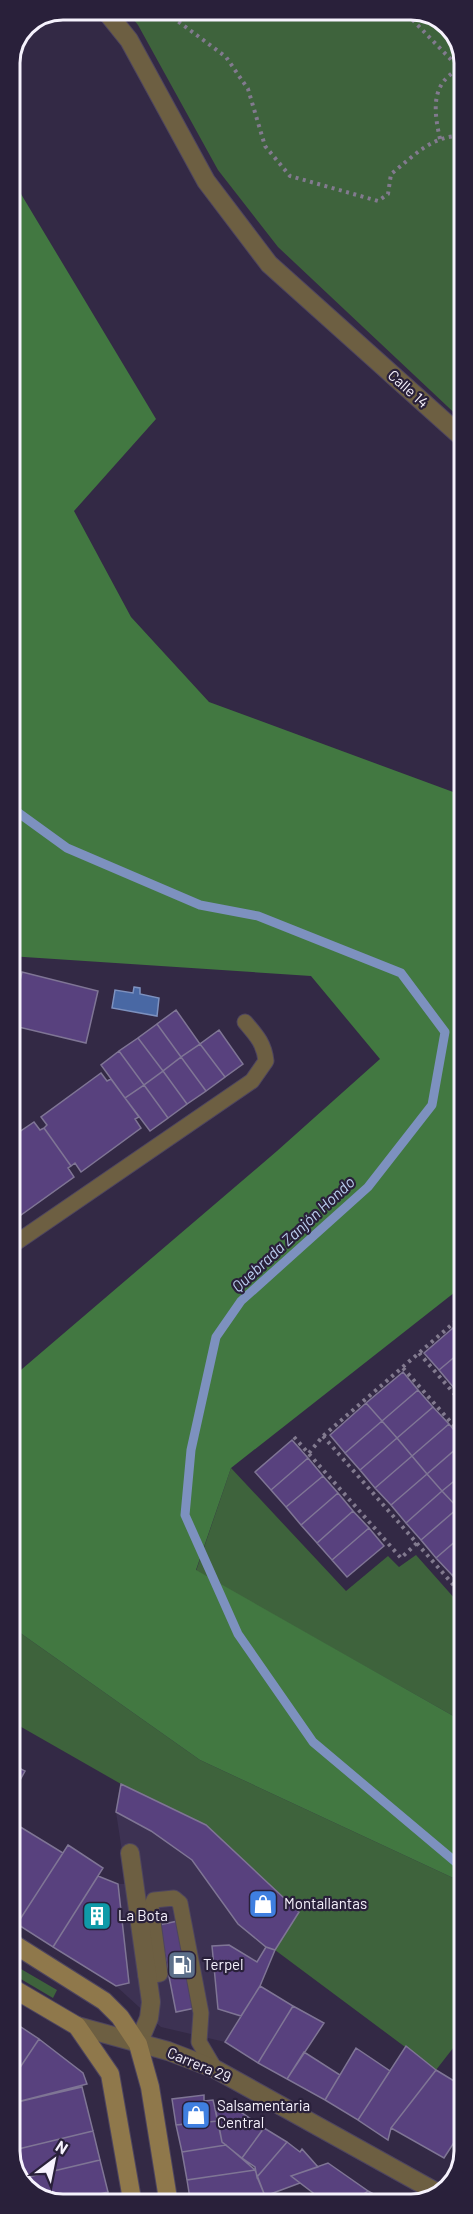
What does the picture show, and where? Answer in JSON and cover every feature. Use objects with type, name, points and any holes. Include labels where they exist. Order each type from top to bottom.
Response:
[{"type":"main road","points":[[20,1948],[104,2001],[120,2017],[138,2044],[150,2087],[168,2194]]},
{"type":"main road","points":[[20,1992],[77,2026],[110,2074],[131,2194]]},
{"type":"street","name":"Calle 14","points":[[113,20],[129,40],[206,181],[269,264],[453,430]]},
{"type":"street","points":[[130,1852],[151,2002],[148,2018],[138,2044]]},
{"type":"street","name":"Carrera 29","points":[[77,2026],[168,2051],[216,2069],[431,2189]]},
{"type":"lane","points":[[20,1240],[252,1081],[266,1061],[265,1050],[262,1041],[245,1022]]},
{"type":"lane","points":[[146,1976],[160,1974],[151,1907],[154,1900],[174,1898],[180,1903],[201,2013],[199,2043],[216,2069]]},
{"type":"path","points":[[176,20],[226,57],[248,89],[266,146],[290,176],[378,201],[388,194],[391,174],[431,141],[453,135]]},
{"type":"path","points":[[412,20],[453,63]]},
{"type":"path","points":[[440,139],[435,114],[436,89],[447,75],[453,72]]},
{"type":"path","points":[[309,1453],[323,1436],[454,1323]]},
{"type":"path","points":[[419,1353],[454,1393]]},
{"type":"path","points":[[403,1368],[454,1425]]},
{"type":"path","points":[[323,1436],[454,1585]]},
{"type":"path","points":[[294,1437],[401,1558],[417,1543]]},
{"type":"shaded area","points":[[121,1784],[206,1825],[299,1912],[275,1950],[260,1986],[225,2042],[161,2027],[116,1986],[129,1983],[118,1884],[127,1884],[116,1812]]},
{"type":"green space","points":[[134,20],[419,20],[441,32],[449,44],[453,57],[453,412],[278,247],[218,170]]},
{"type":"green space","points":[[20,192],[156,419],[74,511],[131,617],[209,702],[453,792],[454,1293],[231,1468],[196,1570],[454,1716],[454,1878],[200,1760],[20,1633],[20,1371],[277,1151],[380,1059],[311,976],[20,957]]},
{"type":"green space","points":[[231,1468],[346,1591],[388,1556],[399,1567],[416,1555],[454,1597],[454,1716],[196,1571]]},
{"type":"green space","points":[[20,1633],[200,1760],[454,1878],[454,2047],[436,2070],[275,1950],[299,1912],[206,1825],[121,1784],[20,1726]]},
{"type":"green space","points":[[20,1968],[57,1990],[53,1998],[20,1978]]},
{"type":"water","points":[[134,987],[140,988],[140,994],[159,998],[157,1016],[112,1008],[115,990],[133,993]]},
{"type":"building","points":[[22,972],[98,991],[86,1043],[20,1027]]},
{"type":"building","points":[[176,1010],[200,1044],[181,1057],[157,1024]]},
{"type":"building","points":[[157,1024],[181,1057],[163,1071],[138,1038]]},
{"type":"building","points":[[219,1030],[243,1064],[225,1077],[200,1044]]},
{"type":"building","points":[[138,1038],[163,1071],[144,1085],[119,1051]]},
{"type":"building","points":[[200,1044],[225,1077],[206,1091],[181,1057]]},
{"type":"building","points":[[119,1051],[144,1085],[125,1098],[101,1065]]},
{"type":"building","points":[[181,1057],[206,1091],[187,1104],[163,1071]]},
{"type":"building","points":[[163,1071],[187,1104],[168,1118],[144,1085]]},
{"type":"building","points":[[101,1073],[107,1081],[111,1079],[139,1117],[135,1119],[141,1128],[81,1172],[75,1163],[71,1166],[44,1128],[47,1125],[41,1117]]},
{"type":"building","points":[[144,1085],[168,1118],[150,1131],[125,1098]]},
{"type":"building","points":[[34,1122],[40,1130],[44,1128],[71,1166],[68,1168],[74,1177],[20,1216],[20,1132]]},
{"type":"building","points":[[454,1327],[454,1358],[439,1370],[424,1353]]},
{"type":"building","points":[[454,1358],[454,1388],[439,1370]]},
{"type":"building","points":[[403,1372],[418,1390],[382,1421],[366,1403]]},
{"type":"building","points":[[418,1390],[433,1407],[397,1438],[382,1421]]},
{"type":"building","points":[[366,1403],[382,1421],[345,1453],[330,1435]]},
{"type":"building","points":[[433,1407],[449,1424],[412,1456],[397,1438]]},
{"type":"building","points":[[382,1421],[397,1438],[360,1470],[345,1453]]},
{"type":"building","points":[[449,1424],[454,1430],[454,1451],[427,1474],[412,1456]]},
{"type":"building","points":[[397,1438],[412,1456],[375,1488],[360,1470]]},
{"type":"building","points":[[292,1440],[308,1458],[271,1490],[255,1472]]},
{"type":"building","points":[[454,1451],[454,1481],[442,1491],[427,1474]]},
{"type":"building","points":[[412,1456],[427,1474],[391,1505],[375,1488]]},
{"type":"building","points":[[308,1458],[323,1476],[286,1507],[271,1490]]},
{"type":"building","points":[[427,1474],[442,1491],[406,1523],[391,1505]]},
{"type":"building","points":[[323,1476],[338,1493],[301,1525],[286,1507]]},
{"type":"building","points":[[454,1481],[454,1503],[442,1491]]},
{"type":"building","points":[[442,1491],[454,1503],[454,1512],[421,1540],[406,1523]]},
{"type":"building","points":[[338,1493],[353,1511],[317,1543],[301,1525]]},
{"type":"building","points":[[353,1511],[369,1528],[332,1560],[317,1543]]},
{"type":"building","points":[[454,1512],[454,1543],[436,1558],[421,1540]]},
{"type":"building","points":[[369,1528],[384,1546],[347,1577],[332,1560]]},
{"type":"building","points":[[454,1543],[454,1574],[452,1575],[436,1558]]},
{"type":"building","points":[[20,1768],[25,1771],[20,1780]]},
{"type":"building","points":[[121,1784],[206,1825],[299,1912],[275,1950],[266,1947],[238,1924],[192,1860],[151,1831],[116,1812]]},
{"type":"building","points":[[20,1827],[63,1853],[20,1919]]},
{"type":"building","points":[[68,1845],[103,1868],[53,1947],[20,1926],[20,1919]]},
{"type":"building","name":"La Bota","points":[[98,1876],[118,1884],[129,1983],[116,1986],[53,1947]]},
{"type":"building","name":"Terpel","points":[[187,1919],[205,2006],[176,2012],[159,1925]]},
{"type":"building","points":[[229,1945],[257,1962],[266,1947],[275,1950],[260,1986],[241,2016],[218,2009],[212,1946]]},
{"type":"building","points":[[260,1986],[293,2006],[258,2063],[225,2042]]},
{"type":"building","points":[[293,2006],[324,2023],[287,2079],[258,2063]]},
{"type":"building","points":[[20,2026],[39,2039],[20,2068]]},
{"type":"building","points":[[39,2039],[83,2073],[87,2084],[20,2101],[20,2068]]},
{"type":"building","points":[[406,2046],[436,2070],[391,2128],[388,2140],[358,2120]]},
{"type":"building","points":[[356,2048],[390,2071],[358,2120],[325,2100]]},
{"type":"building","points":[[304,2052],[340,2075],[325,2100],[287,2079]]},
{"type":"building","points":[[436,2070],[454,2081],[454,2143],[444,2158],[391,2128]]},
{"type":"building","points":[[82,2087],[93,2131],[20,2149],[20,2101]]},
{"type":"building","name":"Salsamentaria Central","points":[[204,2095],[204,2101],[213,2100],[218,2121],[176,2125],[172,2099]]},
{"type":"building","points":[[232,2106],[264,2128],[242,2158],[222,2142],[215,2109]]},
{"type":"building","points":[[218,2121],[222,2142],[226,2145],[182,2152],[176,2125]]},
{"type":"building","points":[[264,2128],[287,2142],[257,2177],[255,2167],[242,2158]]},
{"type":"building","points":[[93,2131],[100,2160],[28,2177],[22,2165],[20,2149]]},
{"type":"building","points":[[287,2142],[300,2152],[302,2149],[318,2167],[291,2176],[300,2183],[270,2194],[264,2194],[257,2177]]},
{"type":"building","points":[[226,2145],[255,2170],[187,2180],[182,2152]]},
{"type":"building","points":[[100,2160],[108,2192],[100,2194],[52,2193],[34,2184],[28,2177]]},
{"type":"building","points":[[328,2163],[368,2191],[364,2194],[315,2194],[291,2176]]},
{"type":"building","points":[[255,2170],[264,2194],[189,2194],[187,2180]]},
{"type":"waterway","name":"Quebrada Zanjón Hondo","points":[[20,814],[67,848],[200,905],[258,916],[401,973],[445,1032],[432,1105],[368,1187],[241,1301],[216,1337],[191,1450],[185,1515],[238,1634],[313,1742],[454,1860]]},
{"type":"place","name":"Montallantas","points":[[263,1904]]},
{"type":"place","name":"La Bota","points":[[97,1916]]},
{"type":"place","name":"Terpel","points":[[182,1965]]},
{"type":"place","name":"Salsamentaria Central","points":[[196,2115]]}]
